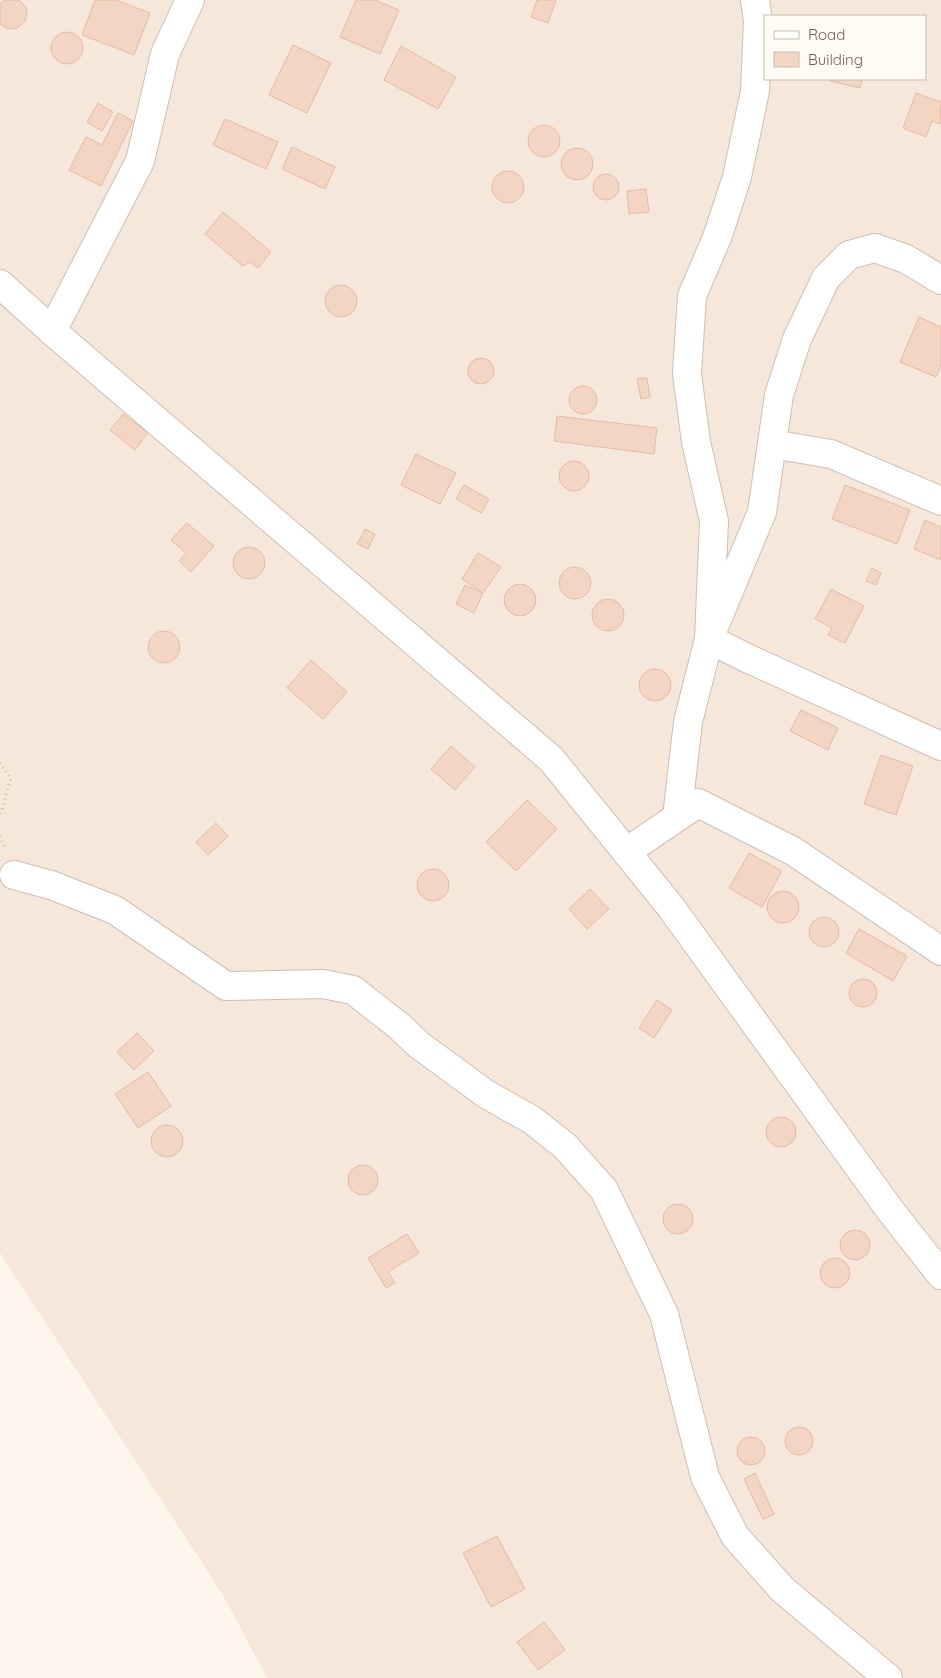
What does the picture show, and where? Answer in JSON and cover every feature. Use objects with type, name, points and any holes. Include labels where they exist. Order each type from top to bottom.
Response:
[{"type":"street","points":[[52,331],[140,161],[165,54],[190,0]]},
{"type":"street","points":[[709,639],[714,521],[696,442],[687,374],[692,296],[718,235],[737,177],[755,91],[758,21],[755,0]]},
{"type":"street","points":[[677,817],[688,722],[709,639],[762,512],[779,395],[796,339],[826,278],[849,255],[875,248],[906,259],[941,280]]},
{"type":"street","points":[[0,284],[52,331],[551,759],[670,906],[890,1210],[941,1275]]},
{"type":"street","points":[[772,444],[831,454],[941,501]]},
{"type":"street","points":[[709,639],[941,746]]},
{"type":"street","points":[[626,852],[698,803],[793,851],[941,951]]},
{"type":"street","points":[[14,875],[51,885],[115,910],[226,986],[323,984],[353,990],[419,1044],[486,1094],[532,1120],[565,1146],[604,1190],[664,1314],[705,1477],[735,1536],[782,1589],[888,1678]]},
{"type":"path","points":[[0,763],[11,778],[0,816]]},
{"type":"shaded area","points":[[0,0],[941,0],[941,1678],[267,1678],[223,1595],[0,1253]]},
{"type":"building","points":[[5,0],[19,0],[26,7],[25,21],[18,28],[8,29],[0,24],[0,4]]},
{"type":"building","points":[[95,0],[116,0],[150,13],[134,55],[82,35]]},
{"type":"building","points":[[356,0],[375,0],[399,10],[380,54],[340,37]]},
{"type":"building","points":[[537,0],[556,0],[548,23],[531,17]]},
{"type":"building","points":[[67,32],[78,37],[83,48],[78,59],[67,64],[56,59],[51,48],[56,37]]},
{"type":"building","points":[[293,45],[331,63],[307,113],[269,95]]},
{"type":"building","points":[[401,46],[456,77],[438,109],[384,80]]},
{"type":"building","points":[[830,80],[862,80],[860,88]]},
{"type":"building","points":[[916,93],[941,102],[940,124],[932,121],[926,137],[903,128]]},
{"type":"building","points":[[98,103],[113,112],[102,131],[87,122]]},
{"type":"building","points":[[118,113],[133,121],[101,186],[69,170],[86,137],[102,145]]},
{"type":"building","points":[[225,119],[278,142],[266,169],[213,145]]},
{"type":"building","points":[[544,125],[555,130],[560,141],[555,152],[544,157],[533,152],[528,141],[533,130]]},
{"type":"building","points":[[292,147],[335,167],[325,189],[282,169]]},
{"type":"building","points":[[577,148],[588,153],[593,164],[588,175],[577,180],[566,175],[561,164],[566,153]]},
{"type":"building","points":[[508,171],[519,176],[524,187],[519,198],[508,203],[497,198],[492,187],[497,176]]},
{"type":"building","points":[[606,174],[615,178],[619,187],[615,196],[606,200],[597,196],[593,187],[597,178]]},
{"type":"building","points":[[646,189],[649,212],[629,214],[627,191]]},
{"type":"building","points":[[223,212],[271,252],[258,268],[250,262],[243,266],[205,234]]},
{"type":"building","points":[[341,285],[352,290],[357,301],[352,312],[341,317],[330,312],[325,301],[330,290]]},
{"type":"building","points":[[919,317],[941,327],[941,365],[936,377],[900,362]]},
{"type":"building","points":[[481,358],[490,362],[494,371],[490,380],[481,384],[472,380],[468,371],[472,362]]},
{"type":"building","points":[[647,378],[650,397],[641,399],[637,379]]},
{"type":"building","points":[[583,386],[593,390],[597,400],[593,410],[583,414],[573,410],[569,400],[573,390]]},
{"type":"building","points":[[123,414],[148,433],[135,450],[110,430]]},
{"type":"building","points":[[557,416],[657,428],[654,454],[554,441]]},
{"type":"building","points":[[416,454],[456,473],[440,504],[401,485]]},
{"type":"building","points":[[574,461],[580,462],[588,470],[588,482],[580,490],[574,491],[568,490],[560,482],[559,476],[560,470],[568,462]]},
{"type":"building","points":[[464,485],[489,499],[481,513],[456,499]]},
{"type":"building","points":[[845,485],[910,510],[897,544],[832,519]]},
{"type":"building","points":[[925,520],[941,527],[941,560],[914,549]]},
{"type":"building","points":[[187,523],[214,546],[191,572],[179,561],[186,553],[171,540]]},
{"type":"building","points":[[365,529],[375,534],[368,549],[357,544]]},
{"type":"building","points":[[249,547],[260,552],[265,563],[260,574],[249,579],[238,574],[233,563],[238,552]]},
{"type":"building","points":[[478,553],[501,567],[483,593],[462,579]]},
{"type":"building","points":[[575,567],[586,572],[591,583],[586,594],[575,599],[564,594],[559,583],[564,572]]},
{"type":"building","points":[[872,568],[881,573],[876,585],[866,581]]},
{"type":"building","points":[[520,584],[531,589],[536,600],[531,611],[520,616],[509,611],[504,600],[509,589]]},
{"type":"building","points":[[465,585],[483,593],[474,613],[456,604]]},
{"type":"building","points":[[831,589],[864,606],[845,643],[828,635],[832,628],[815,619]]},
{"type":"building","points":[[608,599],[619,604],[624,615],[619,626],[608,631],[597,626],[592,615],[597,604]]},
{"type":"building","points":[[164,631],[175,636],[180,647],[175,658],[164,663],[153,658],[148,647],[153,636]]},
{"type":"building","points":[[311,660],[347,692],[323,719],[287,688]]},
{"type":"building","points":[[655,669],[666,674],[671,685],[666,696],[655,701],[644,696],[639,685],[644,674]]},
{"type":"building","points":[[801,710],[838,728],[828,750],[790,731]]},
{"type":"building","points":[[451,746],[475,767],[455,790],[431,769]]},
{"type":"building","points":[[881,755],[913,766],[896,815],[864,804]]},
{"type":"building","points":[[527,800],[557,829],[516,871],[486,842]]},
{"type":"building","points":[[216,823],[228,836],[208,855],[196,842]]},
{"type":"building","points":[[749,853],[782,871],[762,907],[729,888]]},
{"type":"building","points":[[433,869],[444,874],[449,885],[444,896],[433,901],[422,896],[417,885],[422,874]]},
{"type":"building","points":[[590,889],[609,909],[587,929],[569,909]]},
{"type":"building","points":[[783,891],[794,896],[799,907],[794,918],[783,923],[772,918],[767,907],[772,896]]},
{"type":"building","points":[[824,917],[834,922],[839,932],[834,942],[824,947],[814,942],[809,932],[814,922]]},
{"type":"building","points":[[859,929],[907,956],[893,981],[846,953]]},
{"type":"building","points":[[863,979],[873,983],[877,993],[873,1003],[863,1007],[853,1003],[849,993],[853,983]]},
{"type":"building","points":[[657,1000],[672,1010],[654,1038],[639,1028]]},
{"type":"building","points":[[137,1033],[154,1051],[134,1070],[117,1052]]},
{"type":"building","points":[[148,1072],[171,1106],[138,1128],[115,1094]]},
{"type":"building","points":[[781,1117],[791,1122],[796,1132],[791,1142],[781,1147],[771,1142],[766,1132],[771,1122]]},
{"type":"building","points":[[167,1125],[178,1130],[183,1141],[178,1152],[167,1157],[156,1152],[151,1141],[156,1130]]},
{"type":"building","points":[[363,1165],[373,1170],[378,1180],[373,1190],[363,1195],[353,1190],[348,1180],[353,1170]]},
{"type":"building","points":[[678,1204],[688,1209],[693,1219],[688,1229],[678,1234],[668,1229],[663,1219],[668,1209]]},
{"type":"building","points":[[855,1230],[866,1234],[870,1245],[866,1256],[855,1260],[844,1256],[840,1245],[844,1234]]},
{"type":"building","points":[[407,1234],[419,1253],[388,1272],[395,1283],[386,1288],[368,1258]]},
{"type":"building","points":[[835,1258],[845,1263],[850,1273],[845,1283],[835,1288],[825,1283],[820,1273],[825,1263]]},
{"type":"building","points":[[799,1427],[809,1431],[813,1441],[809,1451],[799,1455],[789,1451],[785,1441],[789,1431]]},
{"type":"building","points":[[751,1437],[761,1441],[765,1451],[761,1461],[751,1465],[741,1461],[737,1451],[741,1441]]},
{"type":"building","points":[[755,1473],[774,1514],[763,1519],[744,1479]]},
{"type":"building","points":[[497,1536],[525,1589],[491,1607],[463,1553]]},
{"type":"building","points":[[544,1622],[565,1650],[538,1670],[517,1642]]}]
